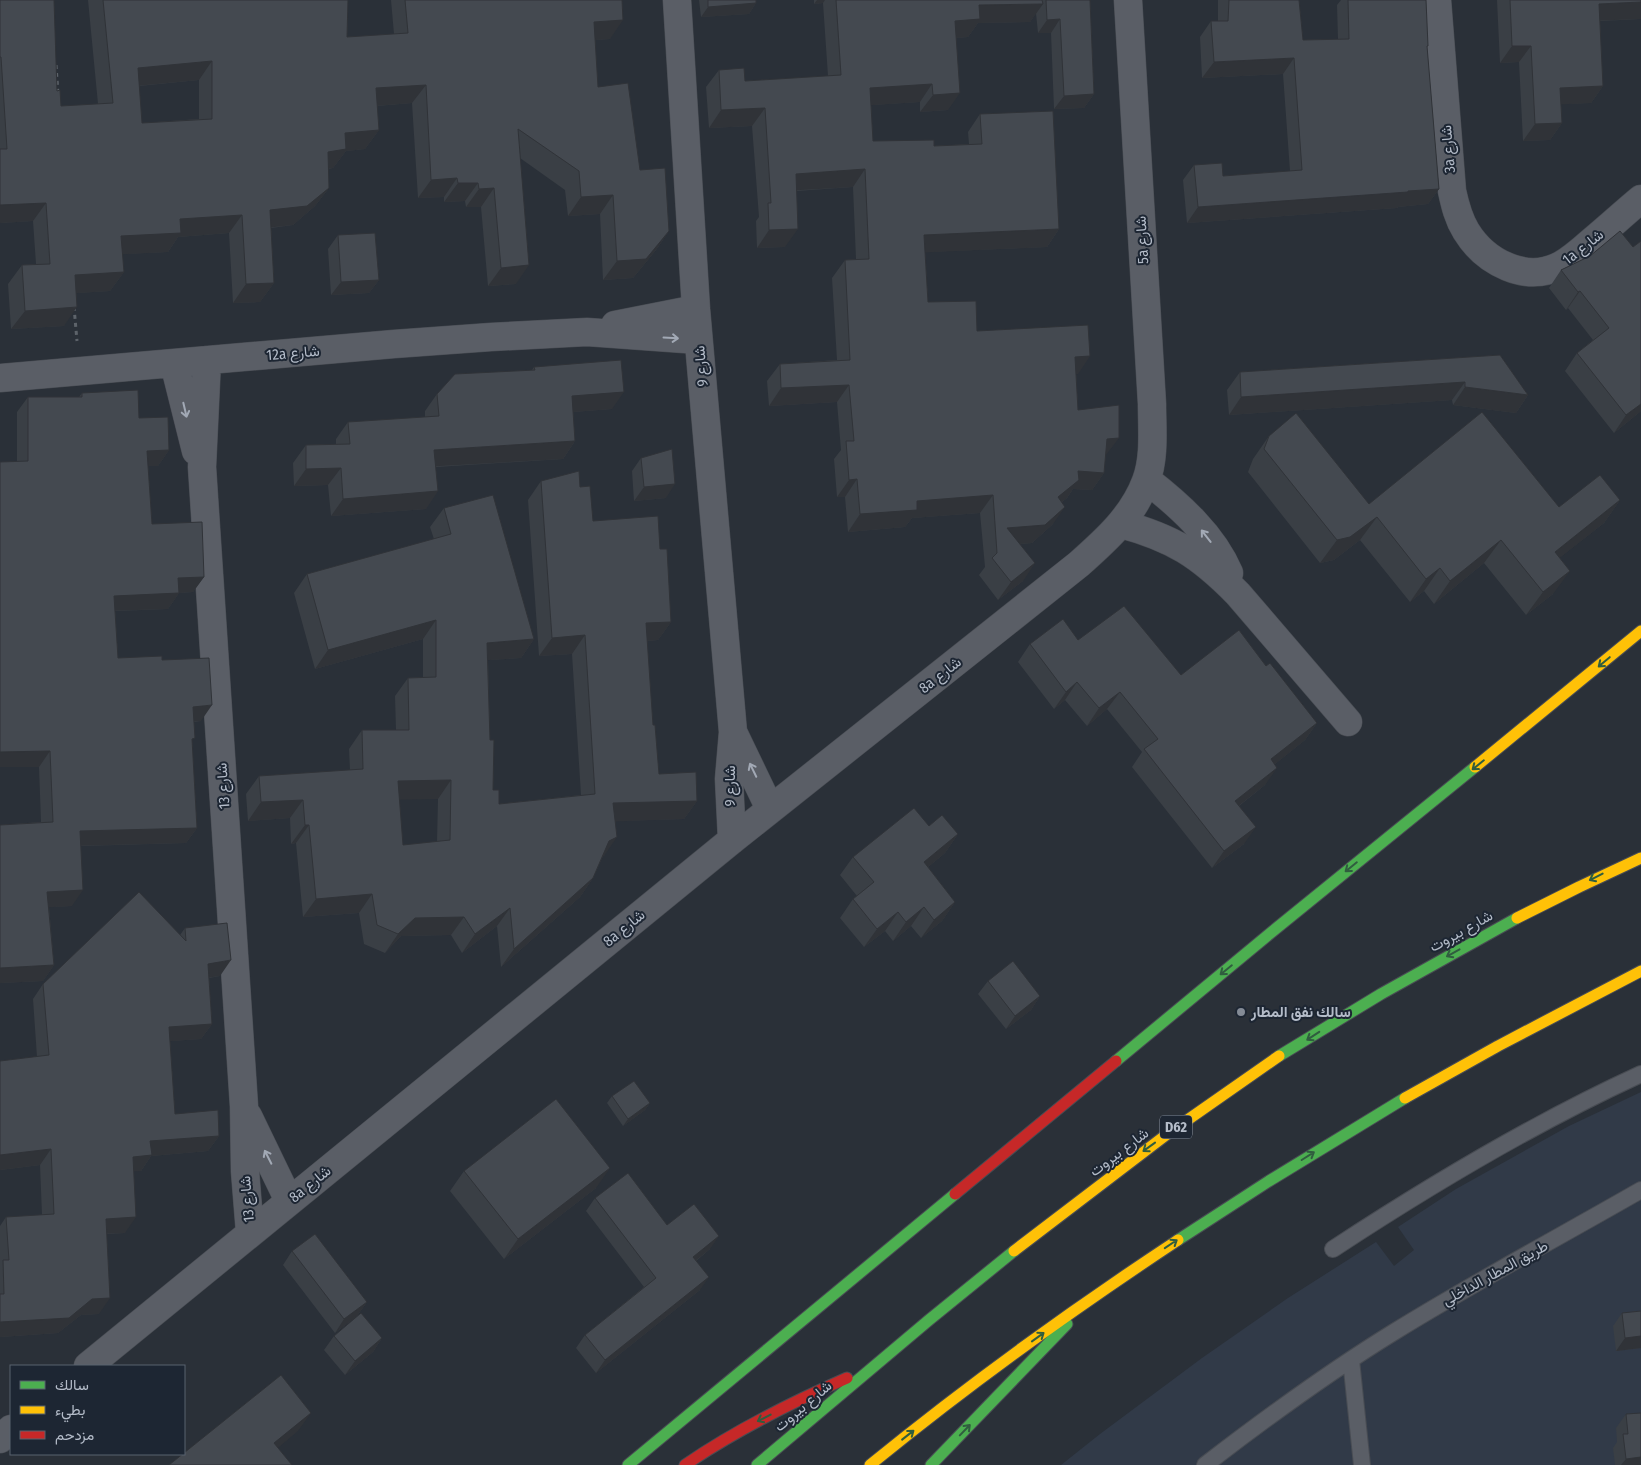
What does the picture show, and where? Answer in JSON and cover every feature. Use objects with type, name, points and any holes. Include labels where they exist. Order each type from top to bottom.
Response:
[{"type":"main road","points":[[628,1465],[1322,891],[1557,702],[1641,631]]},
{"type":"main road","name":"شارع بيروت","points":[[757,1465],[872,1368],[1015,1252],[1148,1148],[1229,1090],[1327,1027],[1417,973],[1593,879],[1641,858]]},
{"type":"main road","points":[[870,1465],[971,1386],[1095,1296],[1213,1216],[1414,1093],[1522,1033],[1641,971]]},
{"type":"main road","points":[[931,1465],[1095,1296]]},
{"type":"main road","points":[[685,1465],[751,1424],[807,1395],[872,1368]]},
{"type":"street","name":"شارع 9","points":[[677,0],[698,340],[733,732],[729,779],[732,840]]},
{"type":"street","name":"5a شارع","points":[[1128,0],[1152,404],[1151,450],[1147,480]]},
{"type":"street","name":"3a شارع","points":[[1437,0],[1452,191],[1457,212],[1466,231],[1479,248],[1496,262],[1516,271]]},
{"type":"street","name":"1a شارع","points":[[1516,271],[1546,271],[1561,266],[1641,199]]},
{"type":"street","name":"12a شارع","points":[[587,332],[696,309]]},
{"type":"street","name":"12a شارع","points":[[0,378],[394,344],[587,332],[698,340]]},
{"type":"street","name":"شارع 13","points":[[207,360],[202,466],[244,1106],[245,1171],[250,1232]]},
{"type":"street","name":"شارع 13","points":[[174,363],[189,425],[202,466]]},
{"type":"street","name":"8a شارع","points":[[89,1365],[770,809],[1079,564],[1121,524],[1147,480]]},
{"type":"street","points":[[1147,480],[1191,518],[1210,541],[1226,566],[1238,594]]},
{"type":"street","points":[[1121,524],[1148,531],[1173,542],[1197,556],[1218,574],[1238,594],[1348,722]]},
{"type":"street","name":"شارع 9","points":[[733,732],[770,809]]},
{"type":"street","name":"شارع 13","points":[[244,1106],[289,1201]]},
{"type":"street","points":[[0,1439],[10,1430]]},
{"type":"lane","points":[[1334,1249],[1465,1166],[1533,1128],[1641,1074]]},
{"type":"lane","name":"طريق المطار الداخلي","points":[[1205,1465],[1265,1420],[1352,1360],[1448,1299],[1641,1190]]},
{"type":"lane","points":[[1352,1360],[1362,1465]]},
{"type":"path","points":[[56,59],[59,98]]},
{"type":"path","points":[[74,303],[79,371]]},
{"type":"shaded area","points":[[1641,1092],[1641,1465],[1061,1465],[1202,1358],[1288,1298],[1376,1242],[1394,1266],[1414,1250],[1398,1227],[1456,1189],[1569,1126]]},
{"type":"building","points":[[0,0],[54,0],[57,91],[60,90],[61,106],[113,103],[103,0],[348,0],[347,37],[408,33],[405,0],[622,0],[623,20],[594,22],[598,87],[628,83],[640,170],[665,168],[669,231],[646,259],[617,261],[613,195],[581,197],[579,171],[518,129],[529,265],[501,268],[494,188],[479,189],[478,183],[458,183],[457,178],[431,180],[426,85],[376,88],[379,130],[345,133],[346,149],[328,152],[329,188],[307,206],[270,210],[274,283],[246,284],[242,215],[180,219],[181,233],[121,236],[124,272],[75,275],[77,307],[25,311],[22,265],[50,264],[46,203],[0,205],[0,149],[7,149],[0,57]],"holes":[[[212,61],[212,119],[142,123],[138,68]]]},
{"type":"building","points":[[708,0],[756,0],[756,3],[708,7]]},
{"type":"building","points":[[836,0],[1042,0],[1043,4],[979,5],[980,19],[955,21],[960,93],[933,95],[932,84],[870,88],[873,141],[934,140],[934,146],[982,144],[980,114],[1053,111],[1059,229],[924,235],[928,302],[976,301],[977,331],[1088,325],[1090,356],[1075,357],[1078,410],[1119,405],[1119,438],[1107,439],[1104,473],[1078,471],[1079,480],[1058,497],[1065,507],[1045,525],[1007,528],[1035,563],[1011,582],[992,558],[997,553],[993,495],[917,501],[917,510],[860,514],[857,479],[849,480],[846,441],[854,441],[849,385],[781,388],[780,364],[850,360],[845,260],[869,259],[865,169],[796,174],[798,229],[769,230],[768,203],[771,203],[765,108],[721,110],[719,70],[744,68],[745,81],[841,75]]},
{"type":"building","points":[[1046,0],[1090,0],[1094,94],[1064,96],[1060,19],[1047,20]]},
{"type":"building","points":[[1229,0],[1299,0],[1303,40],[1349,39],[1348,0],[1426,0],[1427,46],[1439,189],[1198,207],[1194,165],[1222,163],[1223,176],[1302,170],[1294,58],[1214,62],[1211,21],[1228,21]]},
{"type":"building","points":[[1510,0],[1641,0],[1641,2],[1599,4],[1603,86],[1560,88],[1562,123],[1535,124],[1531,46],[1512,46]]},
{"type":"building","points":[[1620,231],[1633,247],[1641,241],[1641,404],[1626,415],[1577,353],[1609,328],[1561,270],[1590,256]]},
{"type":"building","points":[[375,233],[379,280],[341,282],[338,235]]},
{"type":"building","points":[[1500,355],[1528,395],[1465,387],[1465,382],[1241,397],[1240,372]]},
{"type":"building","points":[[621,360],[624,392],[572,396],[575,441],[434,450],[438,491],[343,499],[341,468],[306,469],[306,445],[350,444],[348,422],[439,416],[437,394],[455,374],[535,370],[534,367]]},
{"type":"building","points":[[138,390],[139,418],[168,417],[169,450],[147,451],[152,524],[202,522],[204,577],[178,578],[179,593],[114,596],[118,658],[162,656],[162,660],[209,658],[212,705],[193,707],[195,738],[192,739],[197,828],[80,831],[83,890],[47,892],[54,965],[0,968],[0,825],[53,822],[50,751],[0,752],[0,462],[28,461],[28,397],[82,397],[82,393]]},
{"type":"building","points":[[1482,412],[1559,507],[1600,475],[1620,500],[1555,552],[1570,571],[1543,592],[1501,540],[1450,581],[1440,568],[1426,579],[1377,517],[1350,537],[1337,540],[1264,449],[1269,436],[1296,413],[1369,504]]},
{"type":"building","points":[[672,449],[675,484],[644,487],[641,458]]},
{"type":"building","points":[[579,471],[580,487],[590,486],[593,521],[658,516],[660,549],[667,549],[671,622],[646,623],[653,725],[655,725],[659,774],[696,772],[697,801],[613,803],[617,837],[609,841],[593,878],[514,949],[510,908],[475,934],[464,917],[415,918],[398,934],[377,925],[372,894],[316,899],[309,825],[305,825],[303,800],[261,802],[259,776],[363,769],[362,730],[409,730],[408,678],[436,677],[436,620],[328,650],[307,574],[451,534],[444,508],[493,495],[534,639],[487,643],[490,740],[494,740],[493,790],[499,790],[499,804],[595,794],[585,635],[552,638],[541,481]],"holes":[[[451,780],[450,840],[403,845],[398,781]]]},
{"type":"building","points":[[1124,606],[1181,675],[1239,630],[1266,666],[1270,663],[1317,723],[1271,759],[1277,768],[1235,801],[1256,827],[1224,851],[1144,749],[1158,739],[1120,692],[1099,708],[1077,682],[1066,692],[1030,644],[1063,619],[1078,640]]},
{"type":"building","points":[[914,808],[929,826],[942,815],[958,834],[924,862],[955,902],[934,920],[924,907],[906,922],[898,912],[877,929],[853,899],[874,882],[853,857]]},
{"type":"building","points":[[139,892],[186,941],[185,928],[227,923],[231,960],[208,964],[212,1024],[169,1027],[175,1114],[218,1110],[219,1136],[150,1141],[152,1155],[133,1157],[136,1217],[106,1219],[110,1298],[92,1299],[69,1318],[0,1322],[0,1294],[4,1294],[3,1260],[9,1260],[6,1217],[54,1214],[51,1149],[0,1155],[0,1061],[49,1055],[43,984]]},
{"type":"building","points":[[1013,961],[1040,996],[1015,1016],[988,981]]},
{"type":"building","points":[[634,1081],[650,1103],[628,1119],[612,1096]]},
{"type":"building","points":[[556,1099],[610,1168],[518,1239],[464,1171]]},
{"type":"building","points":[[628,1173],[667,1225],[694,1204],[719,1236],[693,1257],[709,1277],[605,1360],[585,1335],[656,1278],[595,1198]]},
{"type":"building","points":[[315,1234],[367,1302],[344,1319],[292,1251]]},
{"type":"building","points":[[1641,1311],[1641,1336],[1625,1338],[1622,1313]]},
{"type":"building","points":[[361,1313],[382,1338],[355,1361],[334,1336]]},
{"type":"building","points":[[281,1375],[311,1413],[274,1443],[292,1465],[169,1465],[181,1455],[185,1455],[185,1452]]},
{"type":"building","points":[[1641,1413],[1641,1457],[1626,1459],[1623,1434],[1628,1434],[1626,1414]]},
{"type":"traffic: fast","points":[[1116,1061],[1475,767]]},
{"type":"traffic: fast","points":[[1279,1056],[1381,994],[1517,918]]},
{"type":"traffic: fast","points":[[1178,1240],[1269,1181],[1405,1098]]},
{"type":"traffic: fast","points":[[628,1465],[955,1194]]},
{"type":"traffic: fast","points":[[757,1465],[1014,1251]]},
{"type":"traffic: fast","points":[[931,1465],[1067,1324]]},
{"type":"traffic: slow","points":[[1475,767],[1641,631]]},
{"type":"traffic: slow","points":[[1517,918],[1641,858]]},
{"type":"traffic: slow","points":[[1405,1098],[1498,1046],[1641,971]]},
{"type":"traffic: slow","points":[[1014,1251],[1166,1135],[1279,1056]]},
{"type":"traffic: slow","points":[[870,1465],[1021,1349],[1099,1293],[1178,1240]]},
{"type":"traffic: jam","points":[[955,1194],[1116,1061]]},
{"type":"traffic: jam","points":[[685,1465],[724,1440],[764,1418],[847,1378]]},
{"type":"place","name":"سالك نفق المطار","points":[[1241,1012]]}]
